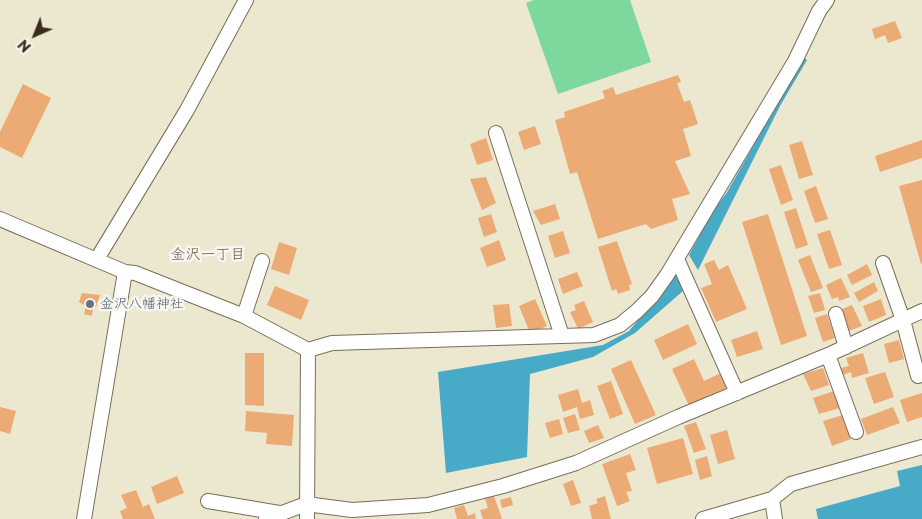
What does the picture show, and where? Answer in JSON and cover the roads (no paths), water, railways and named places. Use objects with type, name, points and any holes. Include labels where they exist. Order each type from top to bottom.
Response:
[{"type":"street","points":[[97,260],[187,110],[246,0]]},
{"type":"street","points":[[0,219],[125,272],[135,273],[244,316],[308,350],[332,343],[594,335],[620,325],[652,296],[677,259],[795,61],[819,11],[827,0]]},
{"type":"street","points":[[496,133],[562,336]]},
{"type":"street","points":[[677,259],[737,393]]},
{"type":"street","points":[[244,316],[262,261]]},
{"type":"street","points":[[883,264],[903,320],[918,376]]},
{"type":"street","points":[[84,519],[125,272]]},
{"type":"street","points":[[266,519],[306,504],[352,510],[428,505],[576,463],[678,417],[828,355],[922,311]]},
{"type":"street","points":[[836,314],[846,347]]},
{"type":"street","points":[[307,519],[308,350]]},
{"type":"street","points":[[828,355],[856,432]]},
{"type":"street","points":[[703,519],[772,499],[791,484],[922,447]]},
{"type":"street","points":[[772,499],[775,519]]},
{"type":"street","points":[[208,501],[281,514]]},
{"type":"water","points":[[804,57],[807,60],[780,106],[698,270],[689,255],[713,210],[726,194]]},
{"type":"water","points":[[675,274],[684,290],[635,333],[593,357],[530,374],[527,457],[446,473],[438,372],[603,345],[629,331]]},
{"type":"water","points":[[922,465],[922,519],[818,519],[816,509],[900,486],[897,471]]},
{"type":"place","name":"金沢八幡神社","points":[[90,304]]},
{"type":"district","name":"金沢一丁目","points":[[208,255]]}]
